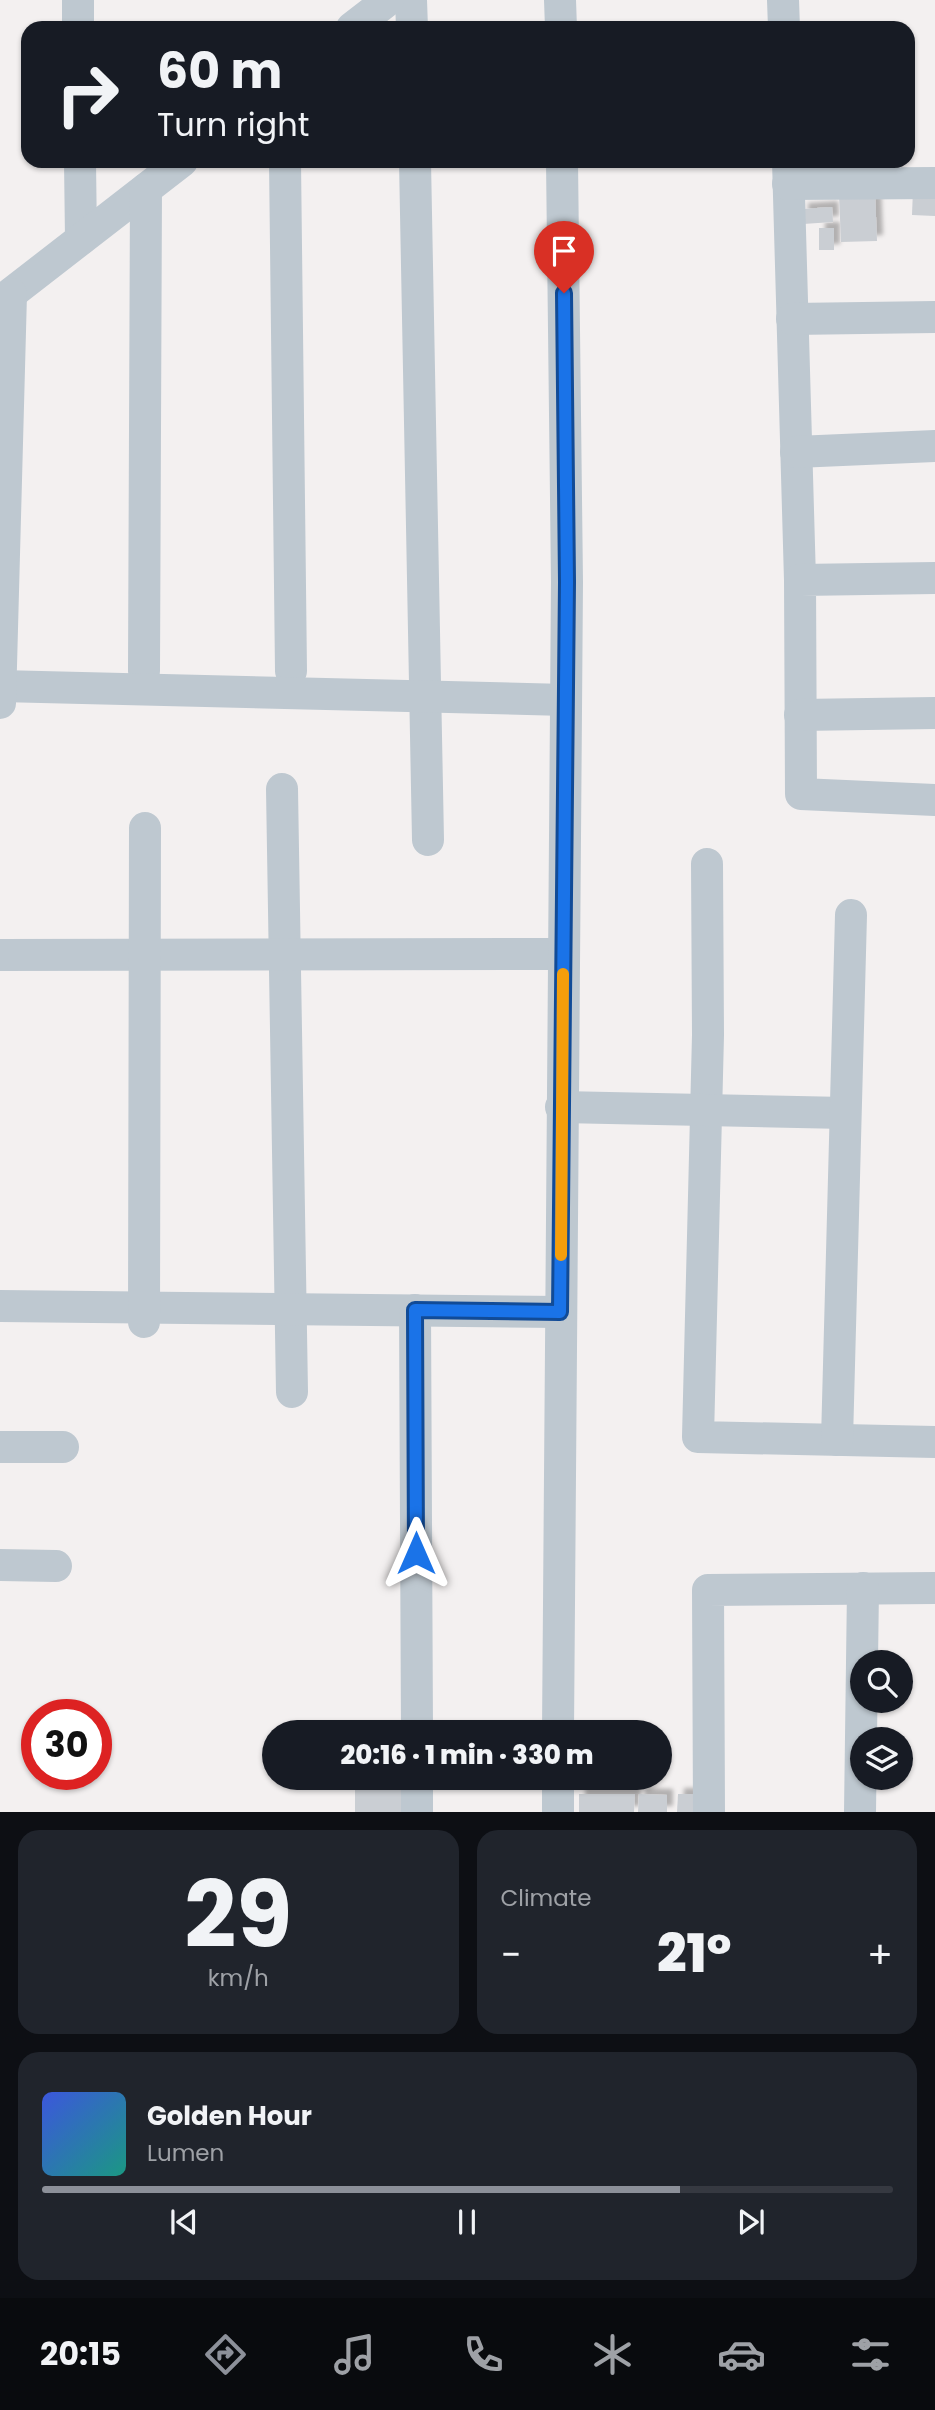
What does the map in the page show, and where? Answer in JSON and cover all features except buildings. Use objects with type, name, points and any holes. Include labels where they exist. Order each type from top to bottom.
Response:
[{"type":"street","points":[[78,0],[78,21]]},
{"type":"street","points":[[361,21],[388,0]]},
{"type":"street","points":[[411,0],[412,21]]},
{"type":"street","points":[[560,0],[561,21]]},
{"type":"street","points":[[783,0],[784,21]]},
{"type":"street","points":[[80,168],[81,239]]},
{"type":"street","points":[[0,703],[6,298],[173,168]]},
{"type":"street","points":[[285,168],[291,671]]},
{"type":"street","points":[[415,168],[428,840]]},
{"type":"street","points":[[558,1720],[566,700],[562,168]]},
{"type":"street","points":[[935,183],[788,172],[800,580],[801,794],[935,800]]},
{"type":"street","points":[[144,671],[146,189]]},
{"type":"street","points":[[793,319],[935,317]]},
{"type":"street","points":[[796,452],[935,446]]},
{"type":"street","points":[[800,580],[935,578]]},
{"type":"street","points":[[0,686],[566,700]]},
{"type":"street","points":[[800,715],[935,713]]},
{"type":"street","points":[[282,789],[292,1392]]},
{"type":"street","points":[[144,1315],[145,828]]},
{"type":"street","points":[[707,864],[707,1110],[698,1437],[935,1442]]},
{"type":"street","points":[[837,1440],[851,915]]},
{"type":"street","points":[[0,955],[563,954]]},
{"type":"street","points":[[561,1107],[845,1113]]},
{"type":"street","points":[[0,1306],[144,1315],[290,1309],[560,1312]]},
{"type":"street","points":[[415,1310],[416,1720]]},
{"type":"street","points":[[0,1447],[63,1447]]},
{"type":"street","points":[[0,1565],[56,1566]]},
{"type":"street","points":[[860,1811],[863,1588]]},
{"type":"street","points":[[709,1811],[708,1590],[935,1588]]},
{"type":"street","points":[[417,1790],[417,1811]]},
{"type":"street","points":[[558,1790],[558,1811]]},
{"type":"slow traffic","points":[[561,1255],[563,974]]},
{"type":"route","points":[[416,1553],[415,1310],[560,1312],[567,582],[564,293]]}]
